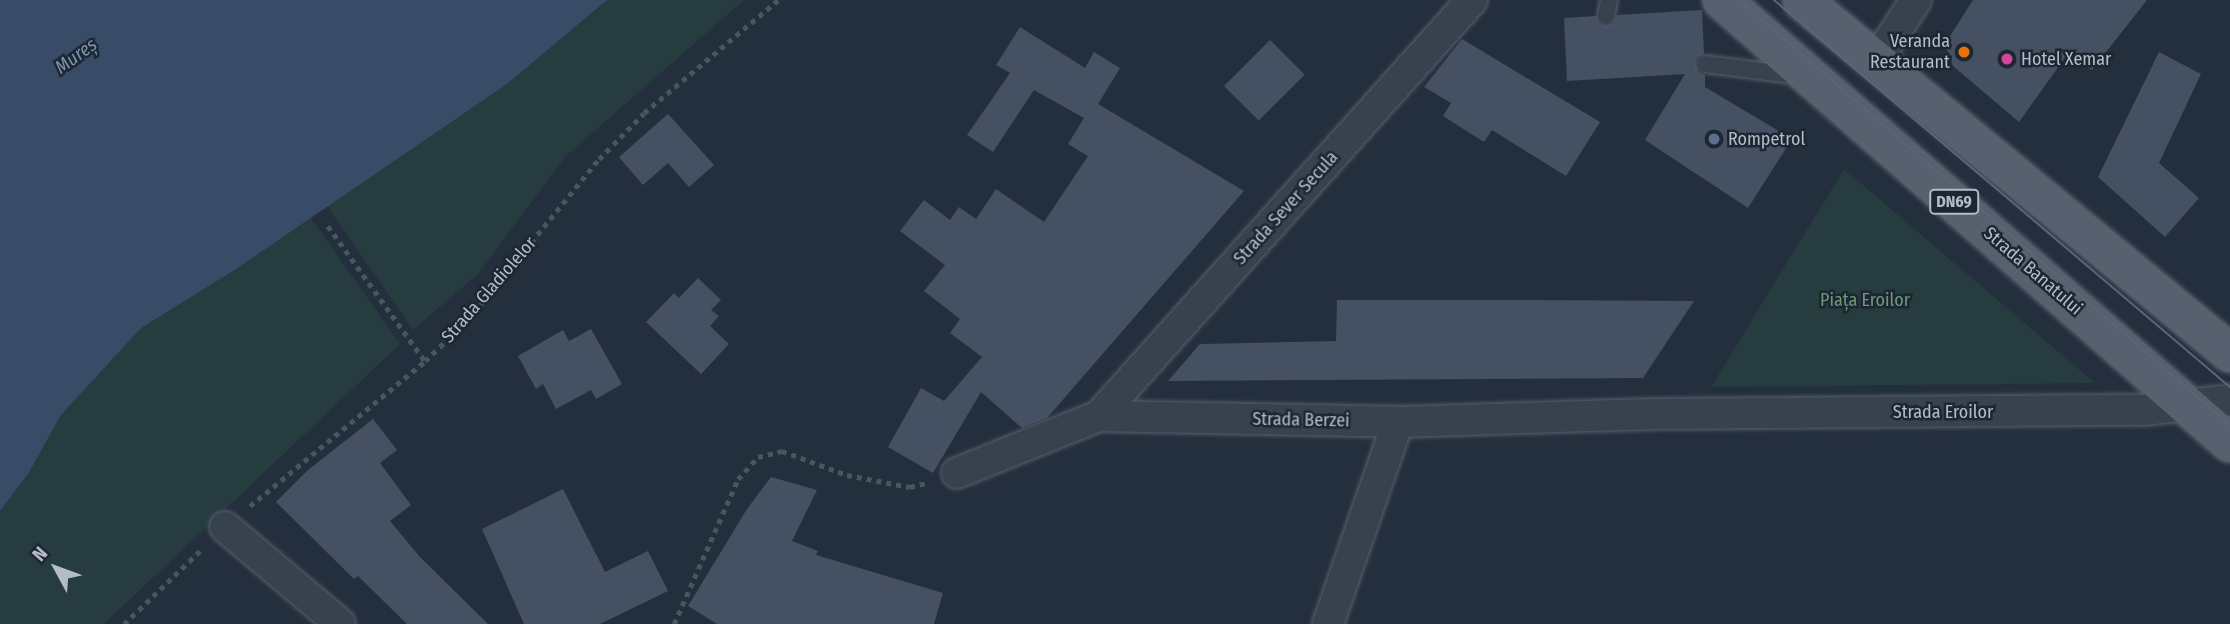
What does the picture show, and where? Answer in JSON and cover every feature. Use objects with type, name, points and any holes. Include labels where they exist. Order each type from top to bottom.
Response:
[{"type":"main road","name":"Strada Banatului","points":[[1722,0],[2185,405]]},
{"type":"main road","points":[[1802,0],[2230,353]]},
{"type":"main road","name":"DN69","points":[[2185,405],[2230,443]]},
{"type":"street","points":[[1876,61],[1916,0]]},
{"type":"street","name":"Strada Sever Secula","points":[[1098,416],[1459,5]]},
{"type":"street","name":"Strada Eroilor","points":[[1656,414],[2144,410],[2230,400]]},
{"type":"street","name":"Strada Berzei","points":[[957,473],[1098,416],[1398,422],[1656,414]]},
{"type":"street","points":[[1328,624],[1398,422]]},
{"type":"street","points":[[225,527],[340,624]]},
{"type":"lane","points":[[1705,64],[1783,75],[1811,76]]},
{"type":"path","name":"Strada Gladiolelor","points":[[124,624],[225,527],[425,361],[468,320],[599,159],[644,113],[778,0]]},
{"type":"path","points":[[328,226],[425,361]]},
{"type":"path","points":[[674,624],[737,479],[758,457],[782,451],[847,475],[910,487],[957,473]]},
{"type":"green space","points":[[607,0],[744,0],[566,156],[479,273],[413,330],[327,206],[507,84]]},
{"type":"green space","name":"Piața Eroilor","points":[[1844,169],[2095,383],[1711,387]]},
{"type":"green space","points":[[311,218],[400,344],[104,624],[0,624],[0,511],[28,474],[61,415],[141,328]]},
{"type":"water","name":"Mureș","points":[[0,0],[607,0],[507,84],[236,269],[141,328],[61,415],[28,474],[0,511]]},
{"type":"building","name":"Hotel Xemar","points":[[1973,0],[2147,0],[2092,70],[2069,52],[2019,122],[1953,66],[1945,44]]},
{"type":"building","points":[[1702,10],[1704,54],[1697,57],[1695,63],[1698,72],[1705,75],[1705,87],[1792,139],[1748,208],[1645,140],[1685,74],[1567,81],[1564,18],[1596,16],[1599,23],[1605,26],[1613,23],[1617,15]]},
{"type":"building","points":[[1020,27],[1085,68],[1094,52],[1120,68],[1098,104],[1244,191],[1047,418],[1022,428],[981,392],[933,473],[888,447],[921,388],[944,401],[982,357],[950,333],[960,319],[924,291],[945,265],[900,231],[924,200],[950,220],[959,207],[976,219],[996,189],[1044,222],[1088,156],[1068,144],[1084,118],[1034,90],[993,152],[967,135],[1010,73],[996,65]]},
{"type":"building","points":[[1462,39],[1600,122],[1566,176],[1492,130],[1484,142],[1443,116],[1451,103],[1424,87]]},
{"type":"building","points":[[1270,40],[1305,75],[1259,121],[1224,86]]},
{"type":"building","points":[[2159,52],[2201,74],[2159,163],[2199,198],[2165,237],[2098,177]]},
{"type":"building","points":[[668,114],[714,165],[689,187],[668,163],[643,185],[619,157]]},
{"type":"building","points":[[698,278],[721,300],[711,310],[719,316],[710,326],[729,344],[701,374],[646,322],[674,293],[679,298]]},
{"type":"building","points":[[1337,300],[1694,301],[1643,378],[1168,381],[1200,344],[1336,341]]},
{"type":"building","points":[[591,329],[622,384],[596,399],[591,390],[556,409],[543,384],[536,389],[518,356],[563,330],[569,341]]},
{"type":"building","points":[[373,419],[397,450],[380,463],[411,505],[390,521],[419,556],[488,624],[407,624],[358,576],[354,579],[276,502],[308,470]]},
{"type":"building","points":[[771,477],[817,490],[792,541],[818,551],[816,555],[943,593],[934,624],[717,624],[688,606],[747,509]]},
{"type":"building","points":[[563,489],[605,572],[648,551],[668,591],[600,624],[524,624],[482,529]]},
{"type":"tram line","points":[[1739,0],[2230,425]]},
{"type":"tram line","points":[[1774,0],[2230,387]]},
{"type":"place","name":"Veranda Restaurant","points":[[1964,52]]},
{"type":"place","name":"Hotel Xemar","points":[[2007,59]]},
{"type":"place","name":"Rompetrol","points":[[1714,139]]}]
